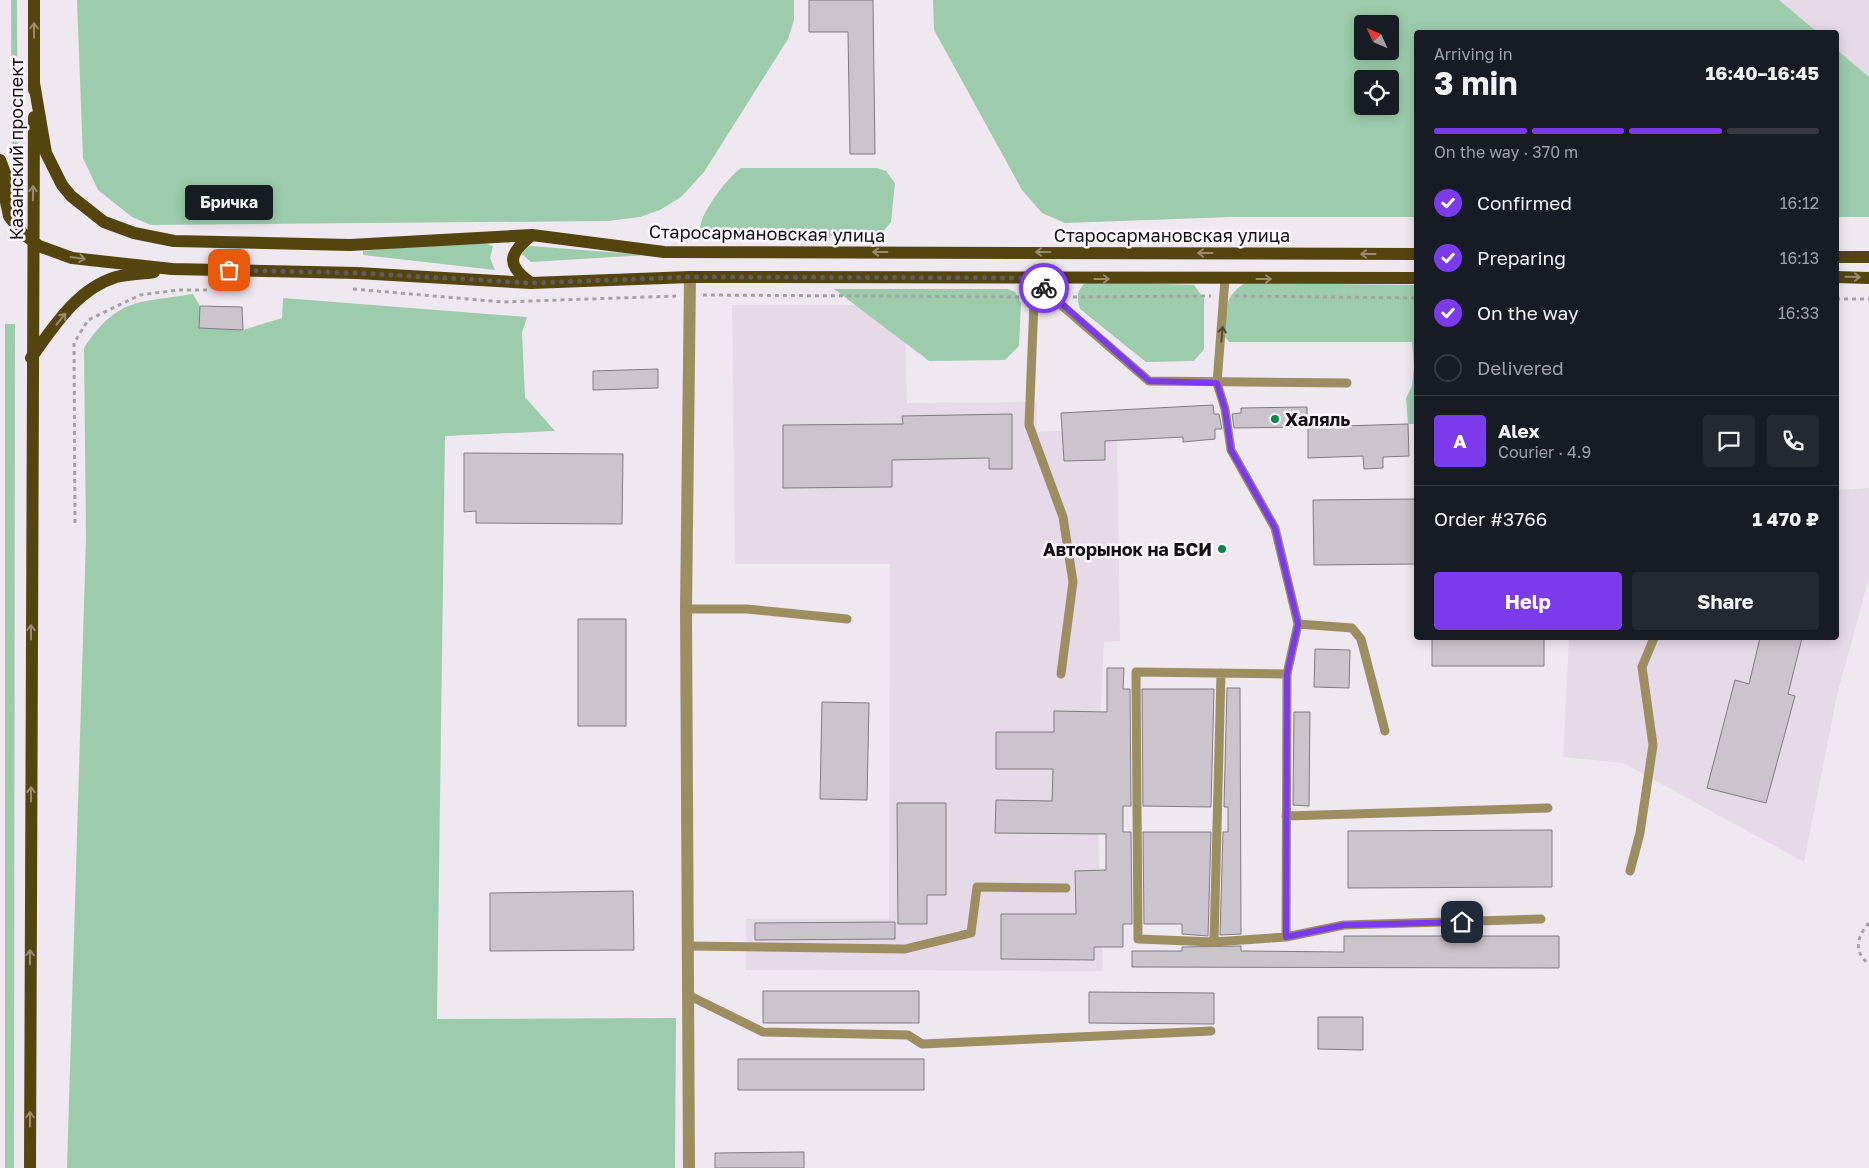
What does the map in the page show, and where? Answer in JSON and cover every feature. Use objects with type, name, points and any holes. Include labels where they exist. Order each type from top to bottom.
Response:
[{"type":"main road","name":"Казанский проспект","points":[[30,1168],[31,358],[34,0]]},
{"type":"main road","name":"Старосармановская улица","points":[[34,83],[46,153],[62,185],[94,215],[134,234],[174,241],[350,245],[532,235],[664,252],[1414,254]]},
{"type":"main road","points":[[0,160],[5,173],[6,202],[9,216],[22,233],[47,250],[72,258],[172,269],[357,273],[531,283],[690,277],[1414,278]]},
{"type":"main road","points":[[531,283],[518,274],[512,260],[514,252],[532,235]]},
{"type":"main road","points":[[1839,257],[1869,257]]},
{"type":"main road","points":[[31,358],[62,316],[87,292],[116,277],[172,269]]},
{"type":"main road","points":[[1839,277],[1869,278]]},
{"type":"street","points":[[689,1168],[686,608],[690,277]]},
{"type":"lane","points":[[1035,278],[1029,425],[1063,516],[1073,582],[1060,674]]},
{"type":"lane","points":[[1035,278],[1052,297],[1149,381],[1347,384]]},
{"type":"lane","points":[[1225,279],[1217,383],[1225,409],[1231,450],[1275,528],[1298,624],[1287,674],[1286,937]]},
{"type":"lane","points":[[686,608],[746,609],[847,620]]},
{"type":"lane","points":[[1298,624],[1352,628],[1361,638],[1385,731]]},
{"type":"lane","points":[[1630,871],[1640,833],[1653,745],[1642,667],[1653,640]]},
{"type":"lane","points":[[1287,674],[1136,672],[1138,939],[1214,942],[1286,937],[1344,925],[1541,919]]},
{"type":"lane","points":[[1214,942],[1221,673]]},
{"type":"lane","points":[[1286,816],[1548,808]]},
{"type":"lane","points":[[688,946],[905,949],[971,933],[977,887],[1066,888]]},
{"type":"lane","points":[[688,995],[763,1032],[908,1035],[922,1044],[1210,1031]]},
{"type":"path","points":[[350,289],[503,302],[690,296],[1034,297]]},
{"type":"path","points":[[74,523],[74,343],[88,320],[140,296],[178,290],[211,290]]},
{"type":"path","points":[[1052,297],[1414,298]]},
{"type":"path","points":[[1839,299],[1869,299]]},
{"type":"path","points":[[1869,923],[1860,932],[1858,946],[1864,960],[1869,964]]},
{"type":"shaded area","points":[[1779,0],[1869,0],[1869,77],[1839,52],[1839,30],[1815,30]]},
{"type":"shaded area","points":[[732,305],[867,305],[905,334],[907,403],[1037,402],[1037,432],[1117,428],[1120,641],[1104,642],[1097,796],[1103,971],[746,970],[746,919],[889,919],[890,564],[735,564]]},
{"type":"shaded area","points":[[1869,488],[1869,578],[1837,695],[1804,862],[1623,763],[1563,757],[1569,640],[1839,640],[1839,490]]},
{"type":"green space","points":[[11,0],[17,0],[18,198],[12,186]]},
{"type":"green space","points":[[77,0],[794,0],[794,20],[788,39],[704,172],[681,197],[660,210],[640,217],[608,221],[151,225],[132,217],[98,190],[83,158]]},
{"type":"green space","points":[[933,0],[1779,0],[1815,30],[1414,30],[1414,217],[1230,217],[1065,223],[1042,213],[1022,190],[934,30]]},
{"type":"green space","points":[[1839,52],[1869,77],[1869,217],[1839,217]]},
{"type":"green space","points":[[741,168],[877,168],[886,171],[895,183],[891,222],[882,233],[876,236],[708,238],[700,227],[702,220],[711,203],[723,187]]},
{"type":"green space","points":[[475,240],[493,246],[490,258],[495,270],[363,255],[363,251]]},
{"type":"green space","points":[[530,246],[647,255],[531,262],[522,254],[524,249]]},
{"type":"green space","points":[[1087,281],[1194,285],[1204,299],[1204,349],[1194,361],[1146,362],[1080,309],[1078,294],[1081,287]]},
{"type":"green space","points":[[1245,283],[1414,285],[1414,367],[1412,342],[1229,342],[1225,337],[1227,306],[1237,289]]},
{"type":"green space","points":[[834,289],[1008,289],[1015,292],[1021,303],[1019,346],[1005,360],[929,361]]},
{"type":"green space","points":[[193,294],[200,306],[200,328],[243,330],[282,318],[283,298],[527,317],[522,333],[525,397],[555,431],[445,436],[437,1019],[676,1018],[675,1168],[67,1168],[86,538],[84,348],[96,331],[108,319],[131,305]]},
{"type":"green space","points":[[5,324],[15,324],[14,1168],[5,1168]]},
{"type":"green space","points":[[1414,367],[1414,424],[1408,424],[1406,398],[1412,386]]},
{"type":"building","points":[[809,0],[873,0],[875,154],[850,154],[848,32],[809,32]]},
{"type":"building","points":[[200,306],[242,307],[243,330],[199,328]]},
{"type":"building","points":[[658,369],[658,388],[593,390],[593,371]]},
{"type":"building","points":[[1213,405],[1214,414],[1219,414],[1222,429],[1215,429],[1215,439],[1183,442],[1183,437],[1105,441],[1105,460],[1064,461],[1061,413]]},
{"type":"building","points":[[1307,407],[1307,427],[1234,428],[1232,414],[1241,413],[1241,408]]},
{"type":"building","points":[[1012,414],[1012,469],[989,469],[989,458],[892,460],[892,487],[783,488],[783,425],[903,424],[902,416]]},
{"type":"building","points":[[1408,424],[1409,456],[1383,457],[1383,468],[1364,469],[1363,456],[1308,458],[1308,427]]},
{"type":"building","points":[[464,453],[623,454],[622,524],[476,523],[476,511],[464,512]]},
{"type":"building","points":[[1414,499],[1414,564],[1314,565],[1313,500]]},
{"type":"building","points":[[578,619],[626,619],[626,726],[578,726]]},
{"type":"building","points":[[1432,640],[1544,640],[1544,666],[1432,666]]},
{"type":"building","points":[[1760,640],[1802,640],[1788,694],[1795,696],[1766,803],[1707,788],[1735,680],[1749,684]]},
{"type":"building","points":[[1315,649],[1350,650],[1349,688],[1314,687]]},
{"type":"building","points":[[1107,668],[1124,668],[1123,689],[1130,689],[1131,806],[1123,806],[1123,832],[1131,832],[1132,924],[1123,924],[1123,947],[1094,947],[1094,960],[1001,959],[1001,914],[1076,914],[1075,871],[1106,870],[1106,834],[995,833],[996,800],[1052,801],[1053,769],[996,769],[996,732],[1054,732],[1054,711],[1107,712]]},
{"type":"building","points":[[1227,688],[1240,688],[1241,934],[1220,935],[1223,832],[1228,832],[1228,807],[1224,807]]},
{"type":"building","points":[[1142,689],[1214,689],[1211,807],[1143,806]]},
{"type":"building","points":[[822,702],[869,703],[867,800],[820,799]]},
{"type":"building","points":[[1294,712],[1310,712],[1309,806],[1293,805]]},
{"type":"building","points":[[897,803],[946,803],[946,895],[927,895],[927,924],[898,924]]},
{"type":"building","points":[[1552,830],[1552,887],[1348,888],[1348,831]]},
{"type":"building","points":[[1143,832],[1211,832],[1208,936],[1182,934],[1182,924],[1144,924]]},
{"type":"building","points":[[633,891],[634,950],[490,951],[490,893]]},
{"type":"building","points":[[895,922],[895,939],[755,940],[755,923]]},
{"type":"building","points":[[1344,936],[1559,936],[1559,968],[1132,967],[1132,951],[1182,951],[1182,947],[1241,946],[1241,951],[1344,952]]},
{"type":"building","points":[[763,991],[919,991],[919,1023],[763,1023]]},
{"type":"building","points":[[1089,992],[1214,993],[1214,1024],[1089,1023]]},
{"type":"building","points":[[1318,1017],[1363,1017],[1363,1050],[1318,1049]]},
{"type":"building","points":[[738,1059],[924,1059],[924,1090],[738,1090]]},
{"type":"building","points":[[804,1152],[804,1168],[715,1168],[715,1153]]},
{"type":"way so far","points":[[229,270],[357,273],[531,283],[690,277],[1035,278],[1044,288]]},
{"type":"place","name":"Бричка","points":[[229,270]]},
{"type":"place","name":"Халяль","points":[[1275,419]]},
{"type":"place","name":"Авторынок на БСИ","points":[[1222,549]]},
{"type":"route","points":[[1044,288],[1149,381],[1217,383],[1225,409],[1231,450],[1275,528],[1298,624],[1287,674],[1286,937],[1344,925],[1462,922]]}]
